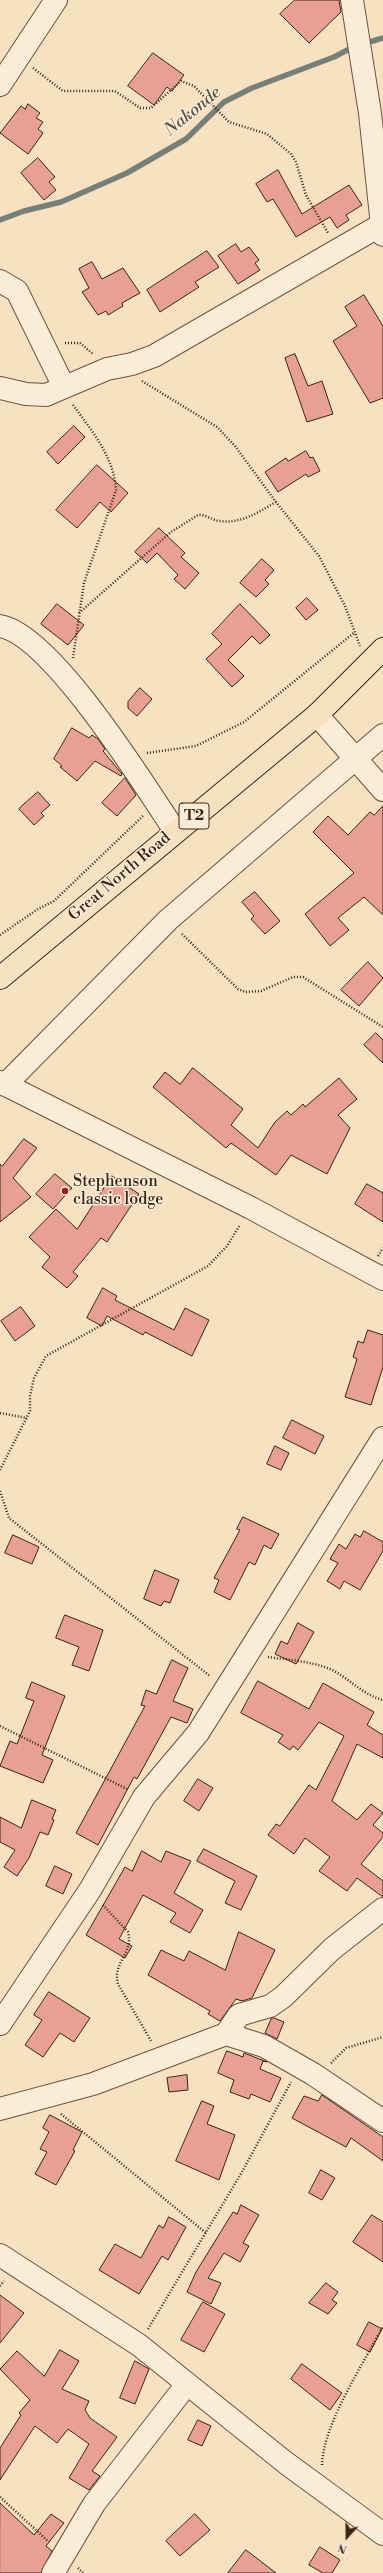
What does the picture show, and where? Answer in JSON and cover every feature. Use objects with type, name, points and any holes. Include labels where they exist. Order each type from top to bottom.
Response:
[{"type":"highway","name":"Great North Road","points":[[0,978],[175,831],[317,715],[383,649]]},
{"type":"street","points":[[0,85],[56,0]]},
{"type":"street","points":[[0,388],[38,395],[46,395],[62,387],[113,368],[154,356],[337,250],[382,230],[370,113],[352,0]]},
{"type":"street","points":[[0,281],[17,291],[62,387]]},
{"type":"street","points":[[0,626],[21,634],[70,680],[175,831]]},
{"type":"street","points":[[317,715],[383,790]]},
{"type":"street","points":[[383,735],[168,920],[3,1084],[250,1208],[383,1279]]},
{"type":"street","points":[[0,2024],[90,1890],[144,1797],[198,1733],[383,1438]]},
{"type":"street","points":[[0,2109],[93,2084],[161,2057],[226,2034],[239,2015],[270,2006],[283,1998],[332,1949],[383,1909]]},
{"type":"street","points":[[226,2034],[264,2046],[300,2066],[383,2121]]},
{"type":"street","points":[[0,2254],[139,2345],[320,2488],[383,2534]]},
{"type":"street","points":[[58,2564],[94,2504],[187,2384]]},
{"type":"path","points":[[19,55],[58,89],[69,92],[115,90],[134,105],[145,109],[151,108],[180,81],[194,86],[229,122],[267,134],[293,156],[306,195],[337,250]]},
{"type":"path","points":[[39,340],[59,343],[80,343],[113,368],[217,427],[235,446],[276,502],[319,556],[345,606],[367,665]]},
{"type":"path","points":[[62,387],[100,441],[115,474],[116,490],[114,501],[84,583],[70,680]]},
{"type":"path","points":[[79,613],[171,532],[198,516],[213,520],[236,522],[251,517],[276,502]]},
{"type":"path","points":[[124,756],[196,746],[223,734],[260,710],[355,632]]},
{"type":"path","points":[[0,935],[38,909],[54,901],[157,804]]},
{"type":"path","points":[[168,920],[238,989],[250,993],[261,991],[293,977],[309,978],[383,1027]]},
{"type":"path","points":[[0,1470],[27,1418],[34,1378],[46,1356],[208,1266],[227,1246],[250,1208]]},
{"type":"path","points":[[0,1413],[27,1418]]},
{"type":"path","points":[[0,1492],[9,1518],[226,1689]]},
{"type":"path","points":[[248,1655],[321,1666],[333,1670],[372,1696],[383,1700]]},
{"type":"path","points":[[0,1726],[144,1797]]},
{"type":"path","points":[[90,1890],[128,1932],[128,1950],[116,1969],[118,1984],[161,2057]]},
{"type":"path","points":[[319,2078],[346,2048],[383,2037]]},
{"type":"path","points":[[139,2345],[242,2172],[300,2066]]},
{"type":"path","points":[[52,2096],[61,2114],[206,2233]]},
{"type":"path","points":[[320,2488],[322,2450],[329,2430],[383,2326]]},
{"type":"path","points":[[0,2497],[58,2564],[83,2573]]},
{"type":"building","points":[[295,0],[339,0],[341,12],[309,43],[280,14]]},
{"type":"building","points":[[153,53],[184,75],[172,91],[167,87],[154,105],[128,86]]},
{"type":"building","points":[[28,104],[40,113],[36,118],[43,122],[38,129],[43,133],[28,154],[0,133],[21,106],[25,109]]},
{"type":"building","points":[[38,158],[55,177],[49,182],[56,190],[44,200],[21,173]]},
{"type":"building","points":[[278,170],[302,214],[349,185],[362,205],[346,215],[349,220],[337,228],[330,217],[296,237],[273,199],[267,202],[256,184]]},
{"type":"building","points":[[236,244],[241,252],[249,247],[259,260],[255,263],[260,270],[238,284],[218,256]]},
{"type":"building","points":[[207,251],[219,267],[195,282],[199,287],[160,312],[147,290]]},
{"type":"building","points":[[92,262],[102,279],[123,268],[140,293],[122,303],[123,306],[108,315],[106,311],[98,315],[82,292],[89,288],[79,269]]},
{"type":"building","points":[[364,295],[383,326],[383,398],[370,403],[333,341],[357,326],[345,307]]},
{"type":"building","points":[[295,354],[308,386],[322,381],[333,414],[307,422],[285,358]]},
{"type":"building","points":[[74,426],[85,437],[58,464],[47,452]]},
{"type":"building","points":[[306,451],[310,458],[313,457],[320,471],[308,477],[306,474],[278,492],[265,472],[286,458],[288,461]]},
{"type":"building","points":[[97,465],[128,493],[111,512],[100,502],[77,528],[56,510]]},
{"type":"building","points":[[159,528],[185,553],[181,557],[199,573],[185,589],[174,579],[178,575],[157,553],[147,563],[135,552]]},
{"type":"building","points":[[262,559],[274,570],[265,580],[269,584],[256,597],[240,583]]},
{"type":"building","points":[[307,598],[318,610],[306,620],[296,608]]},
{"type":"building","points":[[57,604],[84,625],[68,645],[41,624]]},
{"type":"building","points":[[240,604],[270,635],[260,644],[252,636],[228,660],[244,676],[232,687],[206,659],[222,644],[212,634]]},
{"type":"building","points":[[140,688],[152,699],[137,716],[128,708],[128,702]]},
{"type":"building","points":[[72,728],[89,738],[92,735],[98,739],[105,749],[103,751],[122,774],[121,776],[95,761],[77,781],[60,767],[62,766],[54,759]]},
{"type":"building","points":[[125,778],[136,795],[117,816],[102,803]]},
{"type":"building","points":[[38,792],[50,805],[41,813],[44,816],[34,825],[19,809]]},
{"type":"building","points":[[383,806],[383,915],[364,897],[338,918],[349,930],[330,946],[305,914],[354,873],[313,832],[328,816],[348,835],[370,812],[374,815]]},
{"type":"building","points":[[255,892],[280,921],[265,934],[251,919],[254,916],[242,902]]},
{"type":"building","points":[[368,962],[383,978],[359,1006],[341,990]]},
{"type":"building","points":[[376,1033],[383,1040],[383,1063],[364,1045]]},
{"type":"building","points":[[193,1068],[243,1109],[231,1125],[258,1148],[275,1122],[287,1111],[291,1115],[303,1104],[305,1107],[339,1078],[357,1099],[338,1115],[350,1128],[327,1174],[291,1155],[276,1175],[231,1143],[226,1148],[153,1087],[165,1072],[180,1084]]},
{"type":"building","points":[[24,1139],[37,1148],[13,1178],[31,1197],[0,1222],[0,1164],[2,1166]]},
{"type":"building","points":[[55,1174],[72,1188],[53,1209],[36,1194]]},
{"type":"building","points":[[112,1176],[139,1194],[107,1242],[101,1238],[73,1272],[78,1276],[67,1288],[42,1267],[50,1257],[29,1237],[56,1209],[77,1229]]},
{"type":"building","points":[[367,1184],[383,1193],[383,1222],[355,1204]]},
{"type":"building","points":[[103,1288],[117,1296],[115,1300],[174,1330],[185,1308],[209,1320],[192,1356],[145,1332],[143,1335],[107,1316],[102,1326],[87,1318]]},
{"type":"building","points":[[21,1307],[35,1326],[15,1341],[1,1321]]},
{"type":"building","points":[[368,1330],[383,1335],[383,1367],[371,1405],[345,1397],[357,1359],[353,1357],[358,1341],[363,1343]]},
{"type":"building","points":[[292,1420],[324,1436],[315,1454],[283,1438]]},
{"type":"building","points":[[275,1446],[289,1453],[281,1470],[267,1464]]},
{"type":"building","points":[[243,1517],[279,1534],[271,1549],[264,1545],[255,1565],[249,1562],[230,1600],[214,1592],[219,1580],[214,1578],[240,1530],[237,1529]]},
{"type":"building","points":[[364,1531],[383,1542],[383,1551],[360,1590],[344,1581],[340,1589],[327,1581],[338,1563],[330,1559],[339,1544],[346,1549],[355,1534],[360,1537]]},
{"type":"building","points":[[13,1535],[39,1547],[32,1564],[5,1553]]},
{"type":"building","points":[[155,1570],[179,1580],[170,1603],[164,1601],[161,1606],[144,1599]]},
{"type":"building","points":[[65,1615],[103,1630],[89,1671],[72,1665],[79,1647],[56,1638]]},
{"type":"building","points":[[298,1623],[314,1632],[296,1664],[275,1654],[281,1641],[287,1644]]},
{"type":"building","points":[[172,1660],[188,1668],[173,1701],[193,1709],[187,1723],[171,1717],[137,1779],[134,1777],[98,1845],[76,1833],[145,1706],[141,1705],[146,1690],[156,1694]]},
{"type":"building","points":[[258,1681],[309,1709],[323,1683],[374,1712],[367,1725],[383,1735],[383,1758],[357,1744],[332,1801],[357,1820],[371,1804],[383,1813],[373,1825],[383,1833],[383,1837],[361,1864],[383,1881],[383,1897],[357,1878],[347,1891],[319,1871],[330,1857],[305,1838],[294,1854],[268,1835],[276,1824],[280,1826],[309,1785],[316,1790],[344,1736],[319,1722],[298,1750],[293,1746],[290,1750],[278,1742],[283,1735],[241,1713]]},
{"type":"building","points":[[32,1682],[65,1696],[42,1755],[53,1760],[43,1783],[0,1766],[10,1741],[17,1744],[34,1701],[26,1698]]},
{"type":"building","points":[[198,1779],[213,1788],[199,1811],[184,1801]]},
{"type":"building","points":[[32,1800],[56,1810],[48,1835],[40,1832],[29,1858],[17,1876],[4,1867],[15,1850],[0,1842],[0,1817],[21,1828]]},
{"type":"building","points":[[204,1849],[257,1876],[241,1910],[225,1903],[235,1881],[197,1861]]},
{"type":"building","points":[[142,1851],[161,1862],[166,1851],[191,1861],[174,1893],[203,1910],[190,1933],[170,1922],[176,1913],[143,1895],[119,1939],[132,1946],[125,1958],[86,1935],[125,1867],[132,1871]]},
{"type":"building","points":[[55,1866],[72,1874],[63,1894],[46,1886]]},
{"type":"building","points":[[239,1932],[275,1950],[252,1998],[242,2001],[236,1999],[220,2021],[208,2014],[210,2011],[148,1975],[161,1950],[184,1961],[189,1951],[225,1970]]},
{"type":"building","points":[[49,1992],[90,2018],[74,2042],[60,2033],[43,2057],[25,2045],[42,2020],[34,2015]]},
{"type":"building","points":[[274,2018],[284,2022],[277,2039],[265,2033],[271,2019]]},
{"type":"building","points":[[227,2051],[243,2057],[244,2053],[267,2062],[263,2061],[260,2069],[281,2078],[270,2102],[251,2094],[249,2099],[230,2092],[234,2080],[218,2073]]},
{"type":"building","points":[[187,2075],[188,2090],[169,2092],[167,2078]]},
{"type":"building","points":[[322,2095],[383,2137],[383,2161],[351,2138],[346,2147],[292,2118],[304,2096],[318,2101]]},
{"type":"building","points":[[202,2101],[214,2106],[207,2124],[235,2135],[219,2180],[176,2161]]},
{"type":"building","points":[[50,2115],[82,2132],[73,2150],[75,2151],[56,2185],[35,2174],[47,2152],[40,2149],[49,2132],[43,2128]]},
{"type":"building","points":[[321,2170],[335,2178],[322,2200],[309,2193]]},
{"type":"building","points":[[241,2205],[259,2215],[243,2243],[249,2246],[240,2262],[224,2253],[208,2278],[221,2283],[211,2304],[187,2292],[196,2272],[233,2212],[237,2214]]},
{"type":"building","points":[[372,2215],[383,2222],[383,2262],[353,2242]]},
{"type":"building","points":[[169,2217],[186,2227],[168,2260],[162,2256],[139,2294],[99,2270],[115,2244],[141,2258],[159,2225],[163,2228]]},
{"type":"building","points":[[326,2283],[338,2292],[332,2300],[337,2303],[328,2314],[309,2303]]},
{"type":"building","points":[[0,2295],[24,2313],[0,2343]]},
{"type":"building","points":[[203,2302],[225,2314],[204,2352],[181,2340]]},
{"type":"building","points":[[369,2322],[382,2329],[370,2352],[357,2345]]},
{"type":"building","points":[[60,2350],[79,2361],[62,2389],[89,2401],[85,2410],[90,2418],[117,2437],[92,2471],[100,2476],[89,2490],[69,2478],[89,2444],[68,2429],[57,2443],[35,2426],[0,2480],[0,2448],[21,2415],[19,2413],[30,2400],[0,2369],[17,2351],[44,2376]]},
{"type":"building","points":[[135,2361],[149,2369],[135,2404],[120,2398]]},
{"type":"building","points":[[302,2364],[342,2393],[330,2410],[291,2379]]},
{"type":"building","points":[[198,2420],[211,2426],[202,2446],[188,2440]]},
{"type":"building","points":[[0,2503],[34,2535],[51,2514],[64,2523],[46,2546],[52,2551],[41,2573],[0,2573]]},
{"type":"building","points":[[195,2514],[210,2530],[180,2556],[166,2541]]},
{"type":"building","points":[[320,2547],[340,2560],[332,2573],[323,2573],[309,2565]]},
{"type":"building","points":[[246,2550],[276,2573],[228,2573]]},
{"type":"waterway","name":"Nakonde","points":[[363,44],[383,38]]},
{"type":"waterway","name":"Nakonde","points":[[0,220],[24,211],[61,202],[127,173],[186,139],[224,102],[252,88],[334,57],[355,46]]},
{"type":"place","name":"Stephenson classic lodge","points":[[65,1191]]}]
